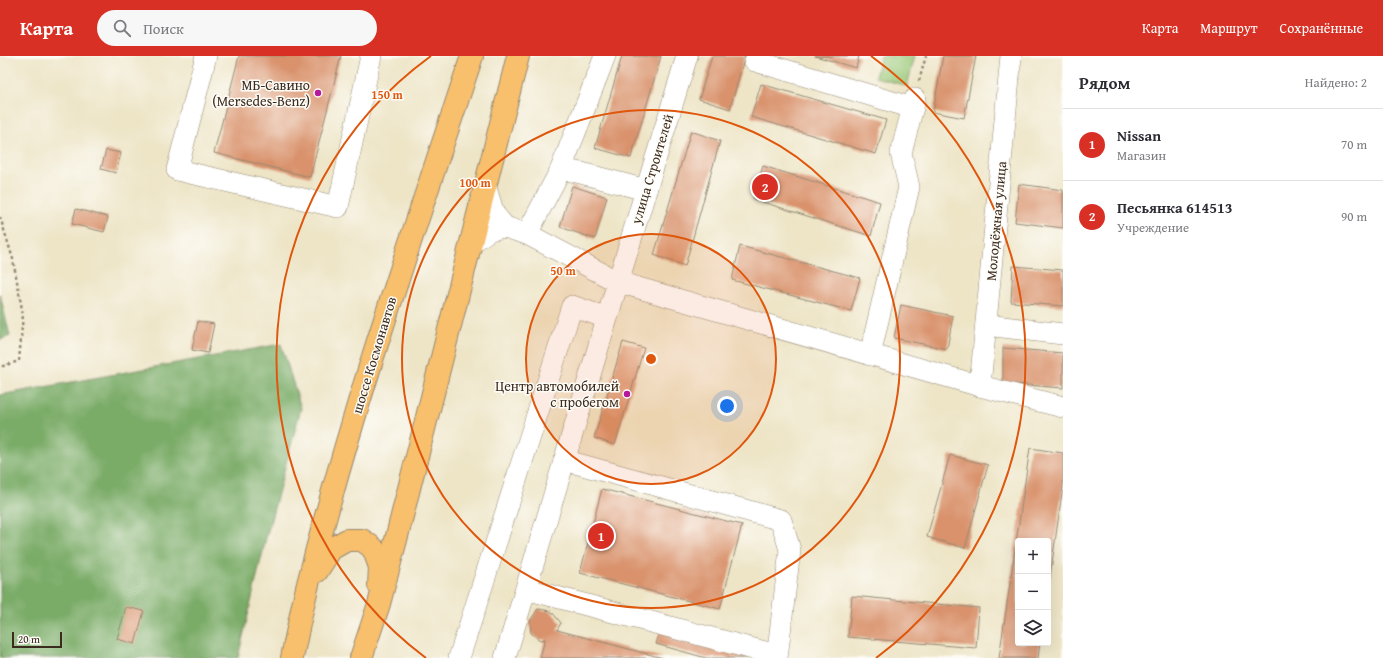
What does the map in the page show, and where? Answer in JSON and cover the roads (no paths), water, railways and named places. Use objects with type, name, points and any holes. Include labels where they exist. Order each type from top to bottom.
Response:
[{"type":"main road","name":"шоссе Космонавтов","points":[[292,658],[308,585],[338,471],[363,388],[472,56]]},
{"type":"main road","points":[[361,658],[379,604],[486,188],[518,56]]},
{"type":"main road","points":[[308,585],[331,549],[347,540],[362,540],[373,548],[380,567],[379,604]]},
{"type":"street","points":[[206,56],[177,170],[338,207],[371,56]]},
{"type":"street","points":[[527,234],[561,169],[605,56]]},
{"type":"street","name":"улица Строителей","points":[[618,282],[687,56]]},
{"type":"street","points":[[757,56],[755,61],[914,104],[901,152],[909,187],[870,354]]},
{"type":"street","name":"Молодёжная улица","points":[[980,386],[1011,56]]},
{"type":"street","points":[[561,169],[646,190]]},
{"type":"street","points":[[486,188],[494,214],[505,227]]},
{"type":"street","points":[[471,243],[490,230],[505,227],[527,234],[618,282],[980,386],[1063,407]]},
{"type":"street","points":[[505,658],[618,282]]},
{"type":"street","points":[[459,658],[572,306],[607,318]]},
{"type":"street","points":[[986,325],[1063,334]]},
{"type":"street","points":[[526,589],[776,656],[790,550],[781,520],[564,460]]},
{"type":"place","name":"МБ-Савино (Mersedes-Benz)","points":[[318,93]]},
{"type":"place","name":"Песьянка 614513","points":[[765,187]]},
{"type":"place","name":"Центр автомобилей с пробегом","points":[[627,394]]},
{"type":"place","name":"Nissan","points":[[601,536]]}]
